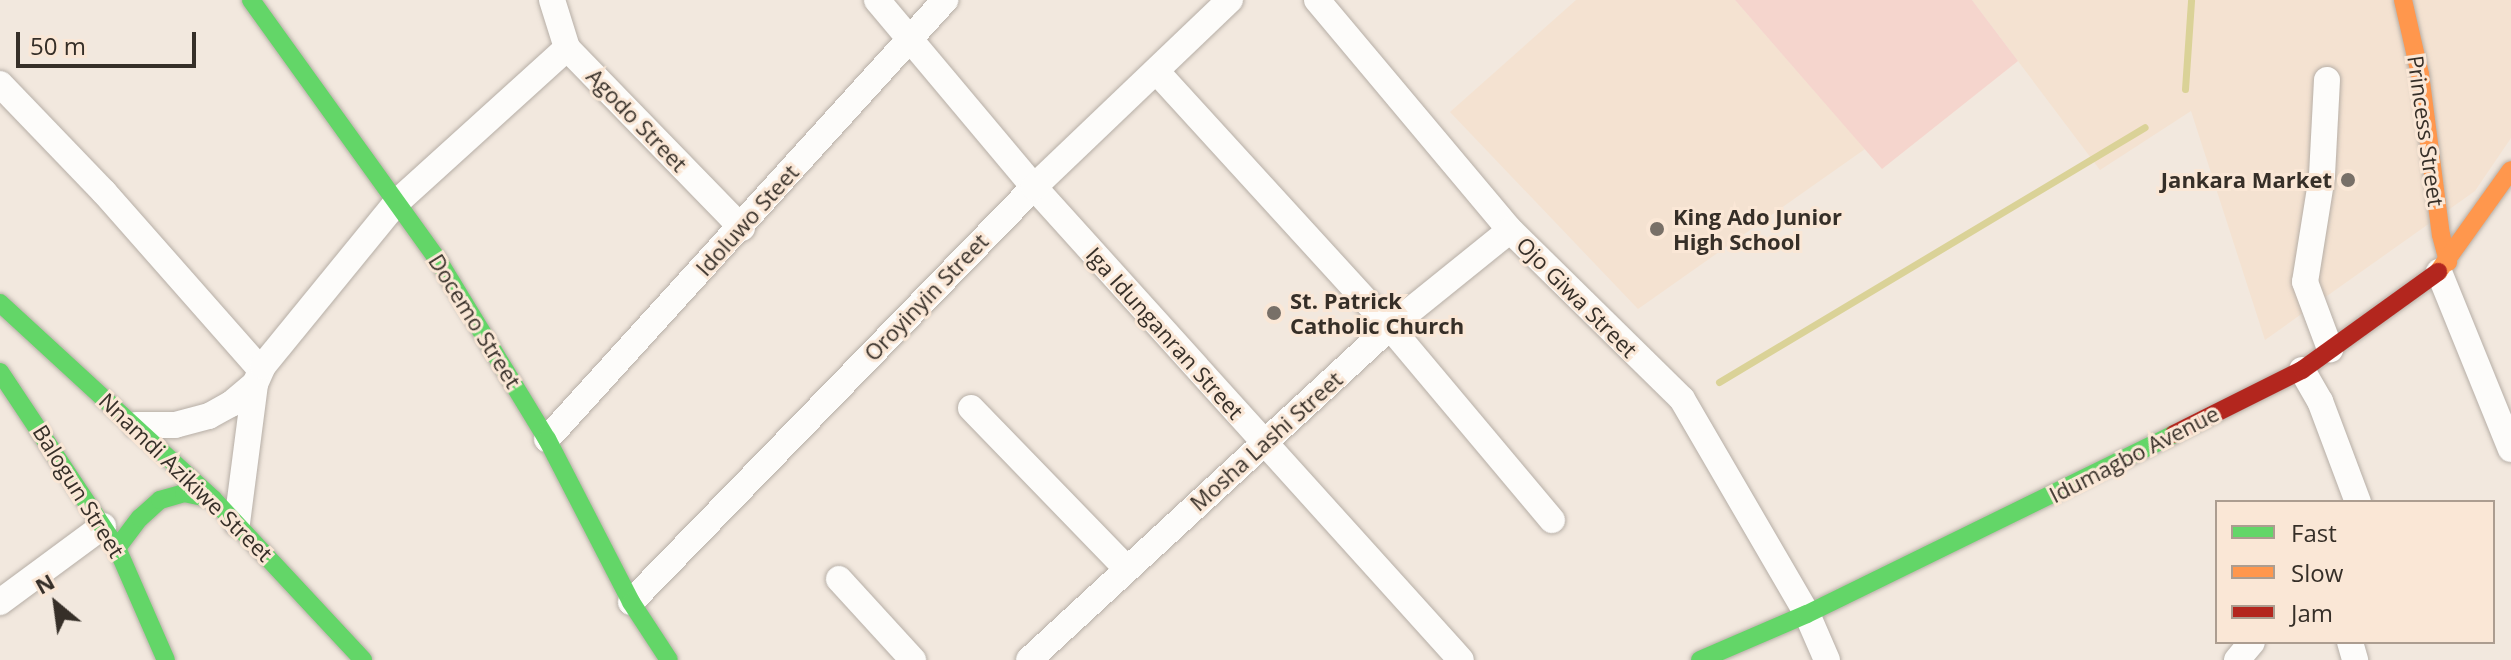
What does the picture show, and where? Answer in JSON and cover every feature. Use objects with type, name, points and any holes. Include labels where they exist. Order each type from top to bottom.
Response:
[{"type":"main road","name":"Docemo Street","points":[[251,0],[438,260],[547,439],[574,497],[631,602],[669,660]]},
{"type":"main road","name":"Princess Street","points":[[2403,0],[2420,74],[2444,267]]},
{"type":"main road","name":"Idumagbo Avenue","points":[[1700,660],[1807,614],[2302,370],[2444,267],[2511,170]]},
{"type":"main road","name":"Nnamdi Azikiwe Street","points":[[0,303],[213,499],[363,660]]},
{"type":"main road","name":"Balogun Street","points":[[0,372],[117,548],[166,660]]},
{"type":"main road","points":[[117,548],[140,518],[160,500],[184,493],[213,499]]},
{"type":"street","name":"Agodo Street","points":[[552,0],[567,48],[742,228]]},
{"type":"street","name":"Iga Idunganran Street","points":[[877,0],[1034,187],[1461,660]]},
{"type":"street","name":"Idoluwo Steet","points":[[547,439],[742,228],[945,0]]},
{"type":"street","name":"Oroyinyin Street","points":[[631,602],[1034,187],[1230,0]]},
{"type":"street","name":"Ojo Giwa Street","points":[[1317,0],[1510,230],[1682,399],[1807,614],[1827,660]]},
{"type":"street","points":[[136,425],[175,425],[209,416],[231,404],[258,377],[396,203],[567,48]]},
{"type":"street","points":[[1157,72],[1390,327],[1552,520]]},
{"type":"street","points":[[2327,80],[2322,176],[2305,282],[2330,349]]},
{"type":"street","points":[[0,84],[104,192],[258,377],[237,523]]},
{"type":"street","name":"Mosha Lashi Street","points":[[1038,657],[1126,568],[1390,327],[1510,230]]},
{"type":"street","points":[[2444,267],[2511,449]]},
{"type":"street","points":[[2302,370],[2320,401],[2357,500]]},
{"type":"street","points":[[971,408],[1126,568]]},
{"type":"street","points":[[0,602],[103,526]]},
{"type":"street","points":[[839,579],[913,660]]},
{"type":"street","points":[[2237,660],[2250,644]]},
{"type":"shaded area","name":"King Ado Junior High School","points":[[1576,0],[1735,0],[1865,149],[1638,309],[1450,112]]},
{"type":"shaded area","points":[[1735,0],[1972,0],[2018,61],[1882,169]]},
{"type":"shaded area","name":"Jankara Market","points":[[1972,0],[2511,0],[2511,138],[2475,191],[2265,340],[2191,111],[2100,170]]},
{"type":"waterway","points":[[2185,89],[2191,0]]},
{"type":"waterway","points":[[1719,382],[2145,127]]},
{"type":"traffic: fast","points":[[251,0],[438,260],[547,439],[631,602],[669,660]]},
{"type":"traffic: fast","points":[[0,303],[213,499],[363,660]]},
{"type":"traffic: fast","points":[[0,372],[117,548],[166,660]]},
{"type":"traffic: fast","points":[[1700,660],[1807,614],[2174,434]]},
{"type":"traffic: fast","points":[[117,548],[140,518],[160,500],[184,493],[213,499]]},
{"type":"traffic: slow","points":[[2403,0],[2420,74],[2441,235],[2448,262]]},
{"type":"traffic: slow","points":[[2438,272],[2511,170]]},
{"type":"traffic: jam","points":[[2174,434],[2302,370],[2438,272]]},
{"type":"place","name":"Jankara Market","points":[[2348,180]]},
{"type":"place","name":"King Ado Junior High School","points":[[1657,229]]},
{"type":"place","name":"St. Patrick Catholic Church","points":[[1274,313]]}]
